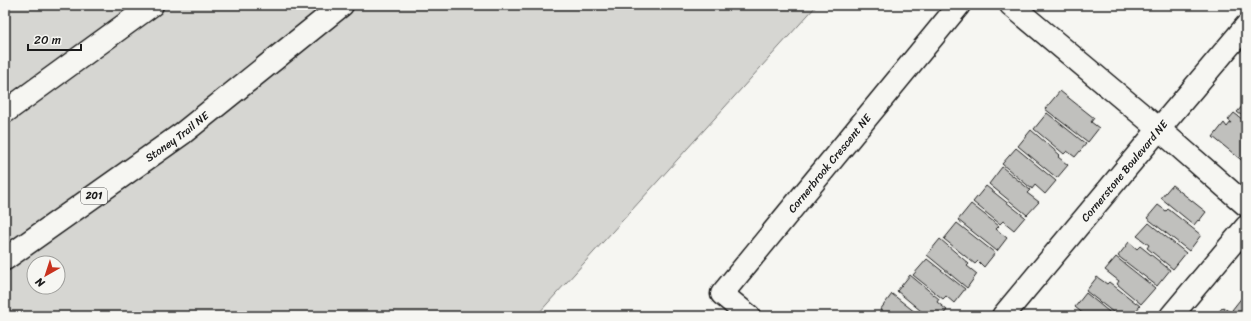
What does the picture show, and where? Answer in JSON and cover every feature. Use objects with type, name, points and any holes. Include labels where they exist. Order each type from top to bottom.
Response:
[{"type":"main road","points":[[5,112],[152,5]]},
{"type":"main road","name":"Stoney Trail NE","points":[[5,259],[182,133],[342,5]]},
{"type":"main road","points":[[182,133],[358,5]]},
{"type":"main road","name":"Cornerbrook Crescent NE","points":[[749,316],[722,294],[960,5]]},
{"type":"main road","points":[[1011,5],[1159,129],[1246,205]]},
{"type":"main road","name":"Cornerstone Boulevard NE","points":[[1003,316],[1246,26]]},
{"type":"main road","points":[[1171,316],[1246,227]]},
{"type":"shaded area","points":[[5,5],[817,5],[538,314],[540,316],[5,316]]},
{"type":"building","points":[[1060,91],[1094,118],[1091,122],[1099,128],[1088,142],[1045,109]]},
{"type":"building","points":[[1246,102],[1246,119],[1237,112]]},
{"type":"building","points":[[1047,113],[1086,144],[1075,157],[1067,151],[1064,154],[1034,129]]},
{"type":"building","points":[[1234,113],[1246,122],[1245,163],[1213,137],[1224,123],[1227,127],[1231,122],[1228,120]]},
{"type":"building","points":[[1031,130],[1060,155],[1058,157],[1068,165],[1057,178],[1018,146]]},
{"type":"building","points":[[1016,148],[1056,181],[1045,194],[1035,185],[1032,189],[1002,164]]},
{"type":"building","points":[[1002,167],[1030,190],[1027,193],[1039,202],[1027,215],[989,184]]},
{"type":"building","points":[[1172,185],[1206,212],[1194,225],[1161,198]]},
{"type":"building","points":[[986,186],[1025,217],[1014,230],[1003,221],[1000,224],[973,202]]},
{"type":"building","points":[[971,204],[999,226],[996,229],[1007,238],[997,251],[958,220]]},
{"type":"building","points":[[1158,205],[1166,211],[1168,209],[1201,235],[1189,251],[1147,218]]},
{"type":"building","points":[[957,223],[995,253],[984,267],[978,261],[975,264],[944,239]]},
{"type":"building","points":[[1149,223],[1186,253],[1173,269],[1147,248],[1149,245],[1137,236]]},
{"type":"building","points":[[940,239],[969,264],[967,266],[977,274],[967,288],[927,255]]},
{"type":"building","points":[[1129,242],[1137,249],[1140,246],[1170,270],[1157,286],[1118,256]]},
{"type":"building","points":[[1116,257],[1155,288],[1141,304],[1117,284],[1119,281],[1105,270]]},
{"type":"building","points":[[927,259],[965,289],[954,303],[946,296],[943,299],[913,275]]},
{"type":"building","points":[[910,275],[939,299],[937,302],[947,310],[942,316],[927,316],[897,291]]},
{"type":"building","points":[[1097,277],[1107,284],[1109,282],[1140,306],[1132,316],[1118,316],[1086,291]]},
{"type":"building","points":[[1086,293],[1114,316],[1086,316],[1075,307]]},
{"type":"building","points":[[892,294],[920,316],[888,316],[880,310]]},
{"type":"building","points":[[1243,296],[1246,299],[1246,316],[1239,316],[1232,310]]},
{"type":"building","points":[[1223,307],[1235,316],[1215,316]]}]
